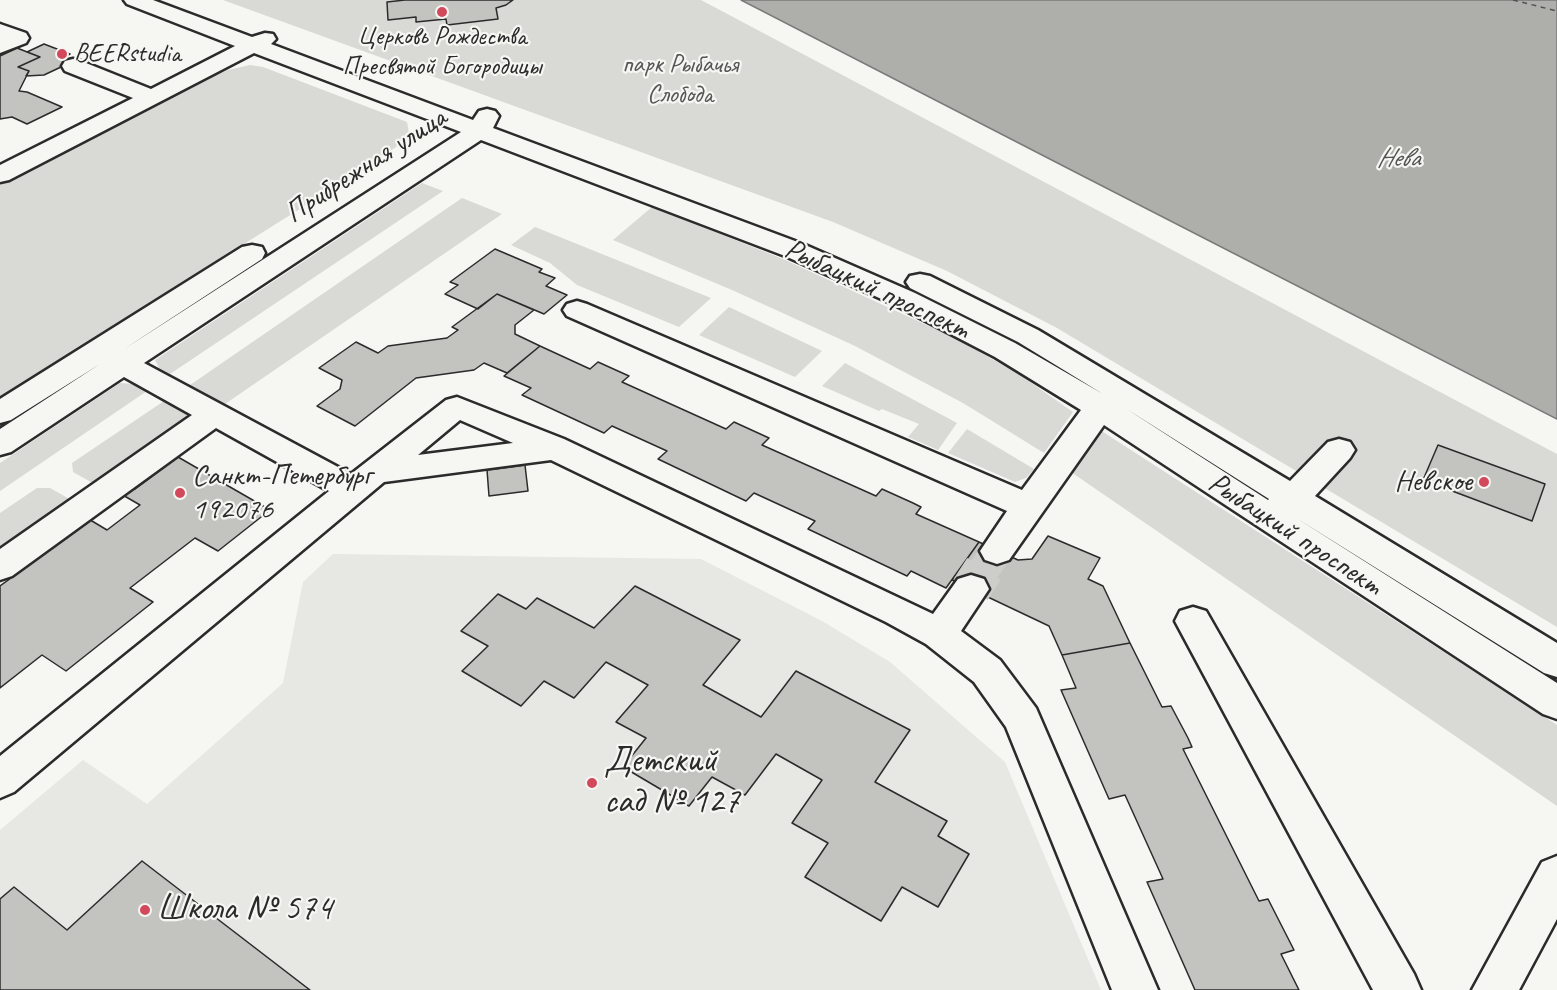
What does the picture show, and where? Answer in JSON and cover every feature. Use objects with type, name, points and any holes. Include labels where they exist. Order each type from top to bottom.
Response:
[{"type":"street","name":"Рыбацкий проспект","points":[[134,0],[254,45],[811,236],[924,283],[1028,336],[1113,401],[1280,508],[1557,703]]},
{"type":"street","name":"Рыбацкий проспект","points":[[186,0],[276,33],[475,122]]},
{"type":"street","points":[[0,30],[18,38],[0,46]]},
{"type":"street","points":[[0,175],[276,33]]},
{"type":"street","points":[[73,66],[152,97]]},
{"type":"street","name":"Прибрежная улица","points":[[0,444],[110,357],[475,122]]},
{"type":"street","points":[[577,310],[1028,506]]},
{"type":"street","points":[[110,357],[213,415],[363,481],[555,448]]},
{"type":"street","name":"Прибрежная улица","points":[[0,413],[110,357]]},
{"type":"street","points":[[997,551],[1088,421],[1113,401]]},
{"type":"street","points":[[0,780],[363,481],[457,407],[555,448],[888,607],[939,634],[987,671],[1022,719],[1135,990]]},
{"type":"street","points":[[0,567],[213,415]]},
{"type":"street","points":[[1280,508],[1339,450]]},
{"type":"street","name":"Рыбацкий проспект","points":[[1280,508],[1557,662]]},
{"type":"street","points":[[939,634],[971,589]]},
{"type":"street","points":[[1192,621],[1398,990]]},
{"type":"street","points":[[1495,990],[1557,876]]},
{"type":"shaded area","name":"Детский сад № 127","points":[[333,554],[701,559],[822,621],[890,662],[1005,762],[1101,990],[0,990],[0,830],[83,760],[147,804],[283,683],[303,582]]},
{"type":"green space","name":"парк Рыбачья Слобода","points":[[223,0],[701,0],[1557,454],[1557,627],[1057,328],[947,271],[833,222]]},
{"type":"green space","points":[[250,65],[263,67],[407,122],[409,133],[396,147],[338,185],[0,397],[0,185],[203,80],[228,70]]},
{"type":"green space","points":[[422,183],[443,191],[170,374],[159,368],[155,360]]},
{"type":"green space","points":[[462,198],[502,214],[225,404],[190,385]]},
{"type":"green space","points":[[652,207],[783,259],[957,339],[1020,375],[1073,412],[1044,453],[963,403],[853,345],[732,290],[613,240]]},
{"type":"green space","points":[[535,227],[711,298],[679,327],[577,285],[550,263],[511,245]]},
{"type":"green space","points":[[729,307],[822,351],[795,377],[699,335]]},
{"type":"green space","points":[[845,363],[957,423],[938,450],[908,437],[919,424],[882,409],[879,411],[822,386]]},
{"type":"green space","points":[[120,383],[133,384],[147,391],[0,491],[0,463]]},
{"type":"green space","points":[[164,401],[186,413],[185,421],[96,485],[73,472],[72,463]]},
{"type":"green space","points":[[967,429],[1034,469],[1026,478],[1015,482],[948,453]]},
{"type":"green space","points":[[1100,430],[1557,725],[1557,806],[1071,472]]},
{"type":"green space","points":[[37,488],[50,488],[73,501],[0,553],[0,513]]},
{"type":"water","name":"Нева","points":[[741,0],[1557,0],[1557,419],[1075,172]]},
{"type":"building","name":"Церковь Рождества Пресвятой Богородицы","points":[[513,0],[496,8],[498,19],[447,25],[446,19],[416,22],[416,17],[388,20],[387,2]]},
{"type":"building","points":[[44,44],[70,54],[62,58],[66,59],[61,67],[44,75],[26,76],[29,71],[18,67],[40,57],[27,52]]},
{"type":"building","points":[[17,48],[40,57],[18,67],[29,71],[19,91],[27,92],[62,107],[27,124],[12,117],[0,119],[0,56]]},
{"type":"building","points":[[495,249],[542,269],[539,272],[555,278],[546,286],[567,295],[544,314],[497,294],[478,309],[445,294],[458,285],[450,282]]},
{"type":"building","points":[[497,294],[534,310],[515,325],[515,334],[540,346],[507,373],[484,363],[474,370],[416,378],[355,426],[317,406],[340,389],[342,380],[319,368],[356,342],[378,353],[388,346],[447,338],[458,330],[452,327]]},
{"type":"building","points":[[540,346],[590,369],[598,362],[629,376],[622,382],[726,429],[734,422],[769,438],[762,445],[876,496],[882,489],[921,507],[916,514],[979,542],[946,588],[911,571],[907,576],[808,529],[815,521],[754,493],[746,501],[658,459],[667,451],[612,426],[604,433],[522,395],[531,388],[504,376]]},
{"type":"building","name":"Невское","points":[[1438,445],[1545,484],[1532,521],[1423,480]]},
{"type":"building","points":[[178,457],[270,510],[218,551],[195,538],[130,588],[153,602],[66,671],[42,655],[0,688],[0,586],[79,529],[75,526],[87,518],[107,530],[140,505],[121,494],[131,486],[135,489]]},
{"type":"building","points":[[525,465],[528,491],[489,496],[487,470]]},
{"type":"building","points":[[1048,536],[1100,558],[1088,579],[1103,586],[1130,643],[1062,655],[1049,626],[952,580],[979,542],[1018,560],[1032,559]]},
{"type":"building","points":[[635,586],[740,640],[703,685],[761,717],[796,671],[910,730],[875,782],[947,821],[938,836],[969,854],[938,907],[902,887],[881,921],[805,877],[828,843],[792,823],[822,780],[776,754],[745,795],[712,777],[689,806],[623,767],[646,738],[616,722],[648,685],[606,662],[574,698],[544,681],[521,706],[462,671],[488,646],[461,631],[498,594],[526,609],[537,598],[594,628]]},
{"type":"building","points":[[1130,643],[1162,707],[1171,706],[1188,738],[1192,747],[1183,749],[1259,901],[1268,899],[1294,950],[1281,954],[1299,990],[1195,990],[1147,882],[1163,879],[1125,795],[1109,799],[1061,690],[1076,688],[1062,655]]},
{"type":"building","points":[[142,861],[310,990],[0,990],[0,899],[14,887],[67,930]]},
{"type":"ferry route","points":[[1513,0],[1557,11]]},
{"type":"tunnel","points":[[983,571],[997,551]]},
{"type":"tunnel","points":[[971,589],[984,569]]},
{"type":"place","name":"Церковь Рождества Пресвятой Богородицы","points":[[442,12]]},
{"type":"place","name":"BEERstudia","points":[[62,54]]},
{"type":"place","name":"Невское","points":[[1484,482]]},
{"type":"place","name":"Санкт-Петербург 192076","points":[[180,493]]},
{"type":"place","name":"Детский сад № 127","points":[[592,783]]},
{"type":"place","name":"Школа № 574","points":[[145,910]]}]
